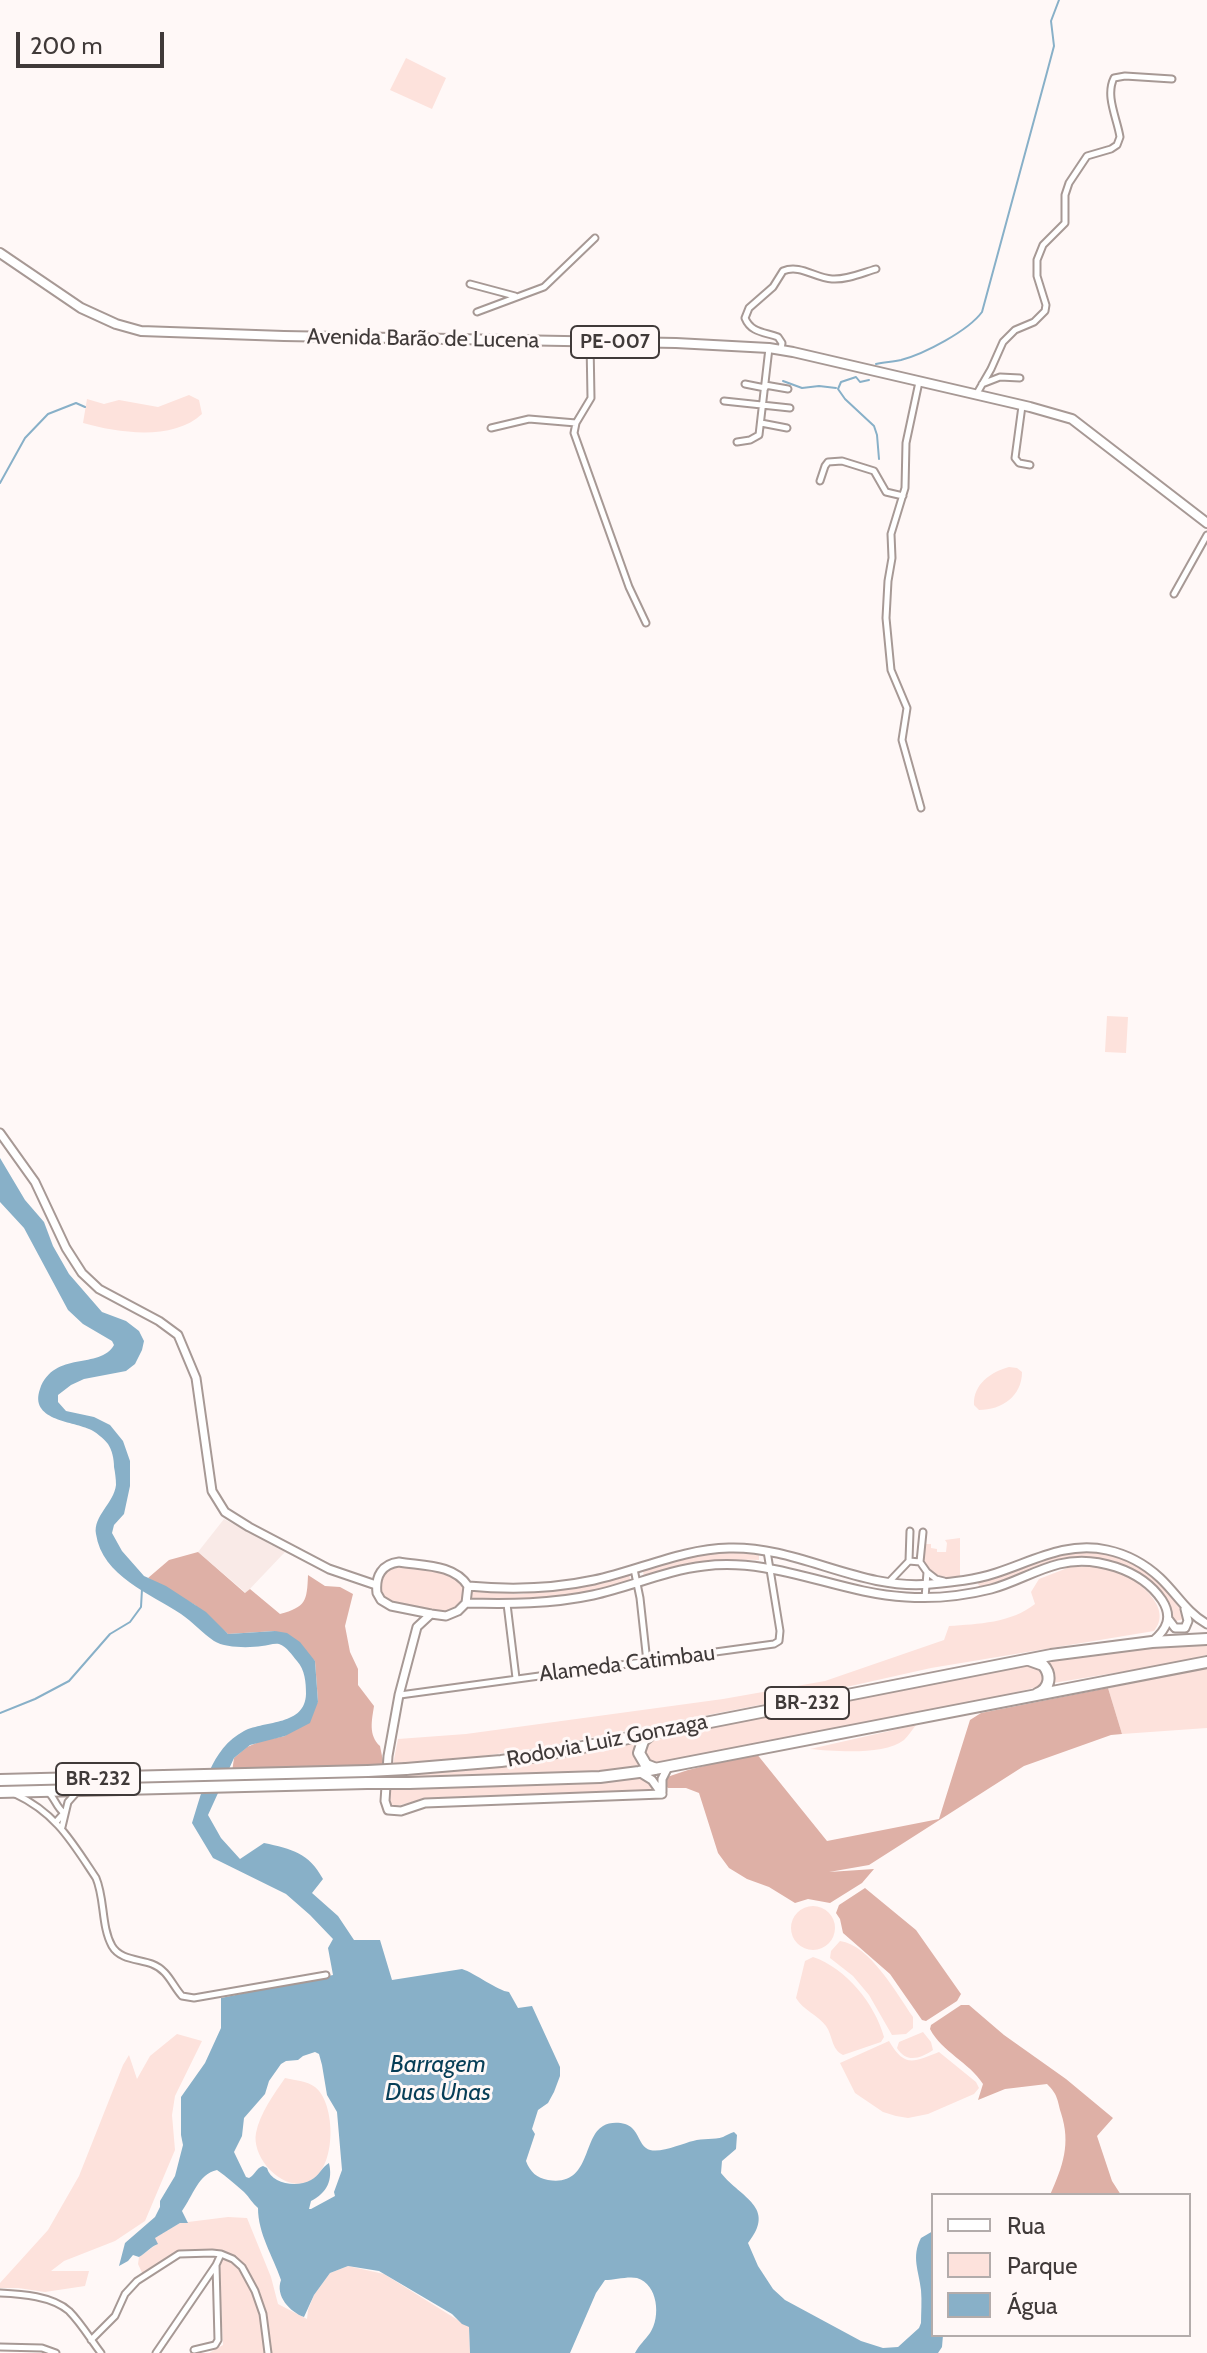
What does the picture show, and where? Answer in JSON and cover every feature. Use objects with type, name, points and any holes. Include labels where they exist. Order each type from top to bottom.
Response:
[{"type":"highway","name":"Rodovia Luiz Gonzaga","points":[[251,1780],[501,1761],[1021,1660],[1152,1642],[1207,1639]]},
{"type":"highway","points":[[1021,1660],[1038,1662],[1049,1674],[1044,1690],[1027,1697]]},
{"type":"highway","name":"Rodovia Luiz Gonzaga","points":[[0,1780],[409,1783],[600,1777],[837,1735],[1207,1662]]},
{"type":"highway","points":[[656,1732],[643,1741],[639,1753],[649,1767],[665,1767]]},
{"type":"highway","name":"Rodovia Luiz Gonzaga","points":[[5,1792],[83,1790],[195,1781]]},
{"type":"main road","name":"Avenida Barão de Lucena","points":[[0,253],[95,315],[141,331],[676,343],[781,350],[1072,419],[1207,523]]},
{"type":"main road","points":[[0,1133],[35,1182],[66,1248],[82,1273],[99,1289],[159,1321],[178,1335],[196,1378],[212,1491],[225,1512],[329,1569],[376,1585]]},
{"type":"main road","points":[[468,1586],[525,1590],[596,1580],[685,1554],[733,1548],[767,1550],[858,1578],[926,1585],[975,1579],[1068,1548],[1098,1549],[1127,1556],[1146,1566],[1184,1607],[1207,1624]]},
{"type":"main road","points":[[399,1562],[453,1571],[468,1586],[466,1603],[446,1616],[409,1611],[385,1603],[377,1593],[376,1585],[384,1567],[399,1562]]},
{"type":"main road","points":[[466,1603],[507,1604],[574,1598],[702,1566],[724,1564],[768,1566],[887,1595],[925,1598],[976,1592],[1066,1563],[1096,1563],[1124,1570],[1142,1580],[1163,1603],[1175,1628],[1181,1630],[1188,1621],[1184,1607]]},
{"type":"main road","points":[[409,1611],[417,1627]]},
{"type":"main road","points":[[431,1614],[417,1627],[399,1695],[388,1756],[386,1806],[392,1811],[425,1803],[662,1794]]},
{"type":"main road","points":[[1152,1642],[1169,1620]]},
{"type":"main road","points":[[662,1794],[661,1781],[665,1767]]},
{"type":"main road","points":[[639,1772],[652,1780],[662,1794]]},
{"type":"street","points":[[976,395],[1003,342],[1015,330],[1034,322],[1045,311],[1037,276],[1037,260],[1043,245],[1065,223],[1065,195],[1069,183],[1087,156],[1117,145],[1120,137],[1110,93],[1111,82],[1114,78],[1125,76],[1172,79]]},
{"type":"street","points":[[477,312],[544,287],[595,238]]},
{"type":"street","points":[[781,350],[782,343],[778,337],[752,329],[745,318],[749,308],[773,287],[783,271],[792,268],[837,280],[876,269]]},
{"type":"street","points":[[470,284],[516,296]]},
{"type":"street","points":[[590,342],[591,398],[576,423],[574,433],[629,587],[646,623]]},
{"type":"street","points":[[737,442],[755,439],[759,435],[769,348]]},
{"type":"street","points":[[982,385],[1000,377],[1020,378]]},
{"type":"street","points":[[919,382],[906,443],[906,481],[891,534],[892,558],[886,618],[891,670],[907,708],[902,740],[921,808]]},
{"type":"street","points":[[745,384],[788,389]]},
{"type":"street","points":[[724,401],[790,408]]},
{"type":"street","points":[[1022,405],[1015,458],[1019,463],[1030,465]]},
{"type":"street","points":[[491,428],[529,419],[576,423]]},
{"type":"street","points":[[761,423],[787,428]]},
{"type":"street","points":[[820,481],[825,466],[835,460],[874,471],[886,492],[903,496]]},
{"type":"street","points":[[1174,594],[1207,535]]},
{"type":"street","points":[[889,1582],[909,1561],[910,1534],[916,1540],[922,1535],[920,1562],[927,1572],[936,1579],[949,1582]]},
{"type":"street","points":[[767,1550],[768,1566]]},
{"type":"street","points":[[909,1561],[920,1562]]},
{"type":"street","name":"Alameda Catimbau","points":[[399,1695],[769,1645],[779,1641],[780,1631],[768,1566]]},
{"type":"street","points":[[820,1581],[825,1567]]},
{"type":"street","points":[[634,1569],[647,1662]]},
{"type":"street","points":[[925,1598],[927,1572]]},
{"type":"street","points":[[975,1579],[976,1592]]},
{"type":"street","points":[[507,1604],[516,1678]]},
{"type":"street","points":[[62,1828],[68,1802],[74,1794],[83,1790]]},
{"type":"street","points":[[47,1791],[64,1813]]},
{"type":"street","points":[[5,1792],[26,1799],[62,1828],[100,1887],[108,1933],[115,1951],[121,1956],[158,1967],[182,1996],[194,1998],[326,1975]]},
{"type":"street","points":[[56,1822],[64,1813]]},
{"type":"street","points":[[91,2340],[115,2316],[122,2298],[132,2286],[172,2257],[188,2253],[221,2254],[242,2267],[255,2291],[263,2314],[268,2353]]},
{"type":"street","points":[[156,2353],[221,2254]]},
{"type":"street","points":[[194,2350],[215,2345],[218,2340],[216,2265]]},
{"type":"street","points":[[0,2293],[57,2304],[70,2312],[101,2353]]},
{"type":"street","points":[[0,2347],[42,2348],[56,2353]]},
{"type":"shaded area","points":[[224,1519],[285,1552],[246,1593],[198,1552]]},
{"type":"shaded area","points":[[198,1552],[245,1593],[250,1589],[280,1614],[295,1609],[303,1602],[308,1575],[325,1586],[340,1587],[353,1594],[345,1626],[350,1652],[358,1669],[358,1685],[374,1706],[372,1732],[380,1746],[384,1766],[232,1772],[234,1758],[247,1747],[285,1736],[318,1702],[315,1661],[275,1631],[228,1634],[195,1605],[148,1578],[169,1560]]},
{"type":"shaded area","points":[[1108,1688],[1122,1734],[1111,1735],[1024,1766],[869,1865],[829,1872],[874,1869],[862,1883],[830,1903],[808,1899],[795,1903],[729,1868],[718,1853],[699,1793],[686,1788],[668,1788],[663,1783],[664,1778],[688,1770],[756,1753],[827,1841],[939,1819],[970,1720],[981,1713]]},
{"type":"shaded area","points":[[865,1888],[916,1930],[961,1994],[957,2001],[926,2021],[922,2020],[890,1974],[843,1933],[836,1913],[839,1905]]},
{"type":"shaded area","points":[[961,2005],[969,2005],[1113,2118],[1097,2136],[1112,2181],[1120,2193],[1051,2193],[1062,2164],[1065,2145],[1064,2124],[1055,2094],[1047,2084],[1005,2089],[978,2100],[983,2084],[941,2044],[930,2029],[931,2025]]},
{"type":"green space","points":[[406,58],[446,78],[432,109],[390,90]]},
{"type":"green space","points":[[189,395],[199,400],[202,414],[176,428],[129,432],[83,423],[87,399],[104,404],[119,400],[158,407]]},
{"type":"green space","points":[[1107,1016],[1128,1017],[1126,1053],[1105,1052]]},
{"type":"green space","points":[[1009,1367],[1022,1372],[1019,1388],[1003,1404],[979,1410],[974,1405],[974,1398],[980,1385],[996,1372]]},
{"type":"green space","points":[[960,1538],[960,1577],[944,1577],[926,1566],[923,1553],[926,1544],[931,1544],[937,1552],[946,1552],[945,1540]]},
{"type":"green space","points":[[1088,1549],[1126,1556],[1144,1566],[1171,1591],[1184,1619],[1176,1621],[1171,1618],[1164,1596],[1144,1577],[1120,1564],[1101,1559],[1061,1561],[980,1587],[978,1584],[979,1580],[1046,1556]]},
{"type":"green space","points":[[733,1551],[759,1552],[759,1560],[700,1563],[644,1578],[643,1571],[646,1569],[674,1560]]},
{"type":"green space","points":[[400,1564],[447,1571],[461,1577],[466,1591],[464,1603],[456,1610],[445,1613],[384,1600],[379,1591],[382,1571]]},
{"type":"green space","points":[[1070,1567],[1109,1569],[1137,1583],[1157,1605],[1159,1623],[1154,1631],[931,1668],[806,1696],[538,1748],[393,1764],[398,1739],[466,1734],[723,1699],[825,1681],[944,1640],[949,1626],[1016,1615],[1035,1604],[1031,1592],[1039,1579]]},
{"type":"green space","points":[[629,1574],[631,1583],[552,1599],[468,1601],[469,1590],[520,1594]]},
{"type":"green space","points":[[1207,1641],[1207,1655],[1053,1683],[1054,1670],[1045,1658],[1107,1647]]},
{"type":"green space","points":[[1027,1661],[1043,1670],[1042,1681],[1034,1688],[837,1735],[650,1767],[641,1749],[658,1732]]},
{"type":"green space","points":[[1207,1667],[1207,1728],[1122,1734],[1108,1688]]},
{"type":"green space","points":[[916,1725],[904,1740],[884,1748],[858,1751],[810,1749]]},
{"type":"green space","points":[[637,1741],[635,1759],[645,1770],[403,1781],[401,1771]]},
{"type":"green space","points":[[638,1778],[650,1783],[651,1792],[435,1800],[393,1807],[387,1803],[389,1786]]},
{"type":"green space","points":[[813,1906],[829,1912],[835,1928],[829,1944],[813,1950],[797,1944],[791,1928],[797,1912]]},
{"type":"green space","points":[[840,1941],[862,1951],[891,1984],[913,2017],[913,2028],[906,2034],[892,2035],[869,1995],[853,1976],[830,1958],[831,1951]]},
{"type":"green space","points":[[813,1957],[837,1970],[858,1989],[880,2025],[884,2037],[881,2042],[843,2055],[836,2049],[826,2026],[796,1998],[805,1961]]},
{"type":"green space","points":[[923,2032],[933,2050],[923,2056],[909,2058],[897,2048],[899,2042]]},
{"type":"green space","points":[[177,2034],[202,2041],[175,2096],[172,2115],[175,2150],[145,2221],[115,2241],[64,2261],[51,2271],[89,2271],[85,2286],[45,2292],[0,2288],[0,2283],[48,2230],[79,2176],[129,2055],[137,2079],[150,2056]]},
{"type":"green space","points":[[889,2041],[905,2059],[916,2060],[939,2052],[976,2082],[979,2088],[974,2094],[928,2114],[908,2118],[883,2112],[855,2093],[840,2063]]},
{"type":"green space","points":[[285,2078],[315,2087],[322,2095],[330,2120],[329,2150],[325,2163],[319,2174],[300,2184],[280,2178],[271,2171],[256,2143],[261,2118]]},
{"type":"green space","points":[[228,2217],[247,2218],[271,2277],[278,2304],[307,2319],[314,2295],[330,2273],[348,2266],[384,2274],[469,2327],[470,2353],[268,2353],[260,2311],[266,2353],[209,2353],[223,2345],[219,2266],[222,2254],[179,2254],[157,2272],[144,2277],[138,2264],[139,2257],[157,2244],[154,2238],[180,2223]]},
{"type":"water","name":"Barragem Duas Unas","points":[[0,1158],[25,1200],[44,1222],[69,1274],[102,1312],[126,1321],[139,1331],[144,1341],[135,1364],[126,1371],[84,1379],[58,1395],[58,1402],[66,1411],[94,1417],[110,1425],[123,1441],[130,1461],[130,1486],[124,1514],[114,1525],[112,1533],[122,1551],[144,1576],[206,1612],[228,1634],[287,1633],[300,1642],[315,1661],[318,1702],[310,1723],[285,1736],[250,1745],[234,1758],[208,1815],[221,1838],[240,1859],[264,1843],[291,1850],[306,1858],[323,1879],[312,1893],[338,1916],[354,1940],[380,1940],[392,1980],[462,1969],[509,1992],[518,2008],[532,2006],[560,2067],[554,2092],[548,2103],[538,2110],[532,2129],[535,2134],[526,2161],[537,2176],[562,2180],[572,2176],[584,2160],[596,2132],[610,2123],[629,2126],[644,2146],[656,2151],[697,2140],[720,2138],[734,2132],[737,2135],[736,2149],[722,2161],[721,2173],[753,2204],[757,2212],[759,2220],[756,2231],[748,2243],[773,2289],[785,2300],[861,2341],[883,2348],[898,2347],[919,2328],[921,2294],[916,2251],[921,2238],[931,2232],[931,2337],[943,2337],[938,2353],[635,2353],[650,2333],[656,2318],[653,2294],[644,2281],[637,2278],[605,2280],[596,2293],[570,2353],[470,2353],[469,2327],[452,2314],[379,2271],[348,2266],[330,2273],[314,2295],[304,2317],[289,2307],[282,2297],[281,2280],[263,2236],[258,2208],[217,2170],[200,2181],[182,2211],[188,2223],[180,2223],[155,2238],[158,2244],[139,2257],[133,2255],[119,2266],[125,2243],[155,2217],[160,2201],[175,2176],[183,2145],[181,2097],[205,2063],[221,2028],[221,1998],[333,1975],[328,1948],[333,1939],[286,1894],[213,1858],[192,1823],[209,1771],[223,1748],[244,1731],[292,1717],[299,1712],[306,1694],[303,1672],[282,1645],[231,1646],[210,1638],[181,1614],[130,1582],[100,1549],[96,1527],[116,1485],[111,1449],[91,1430],[46,1413],[38,1399],[47,1377],[56,1369],[98,1357],[114,1345],[68,1310],[24,1228],[0,1202]],"holes":[[[315,2052],[319,2054],[327,2095],[337,2112],[342,2170],[335,2196],[309,2209],[311,2201],[328,2185],[329,2163],[311,2180],[292,2184],[274,2178],[263,2166],[251,2177],[246,2177],[234,2152],[242,2136],[244,2118],[265,2094],[269,2081],[281,2064]]]},
{"type":"waterway","points":[[876,364],[901,360],[933,347],[967,327],[982,312],[1054,46],[1051,21],[1059,0]]},
{"type":"waterway","points":[[869,380],[860,382],[856,377],[841,382],[838,389],[874,426],[879,459]]},
{"type":"waterway","points":[[783,381],[802,388],[836,388]]},
{"type":"waterway","points":[[0,483],[25,438],[48,414],[76,403],[85,407]]},
{"type":"waterway","points":[[0,1713],[69,1681],[110,1634],[130,1622],[141,1607],[142,1589]]}]
